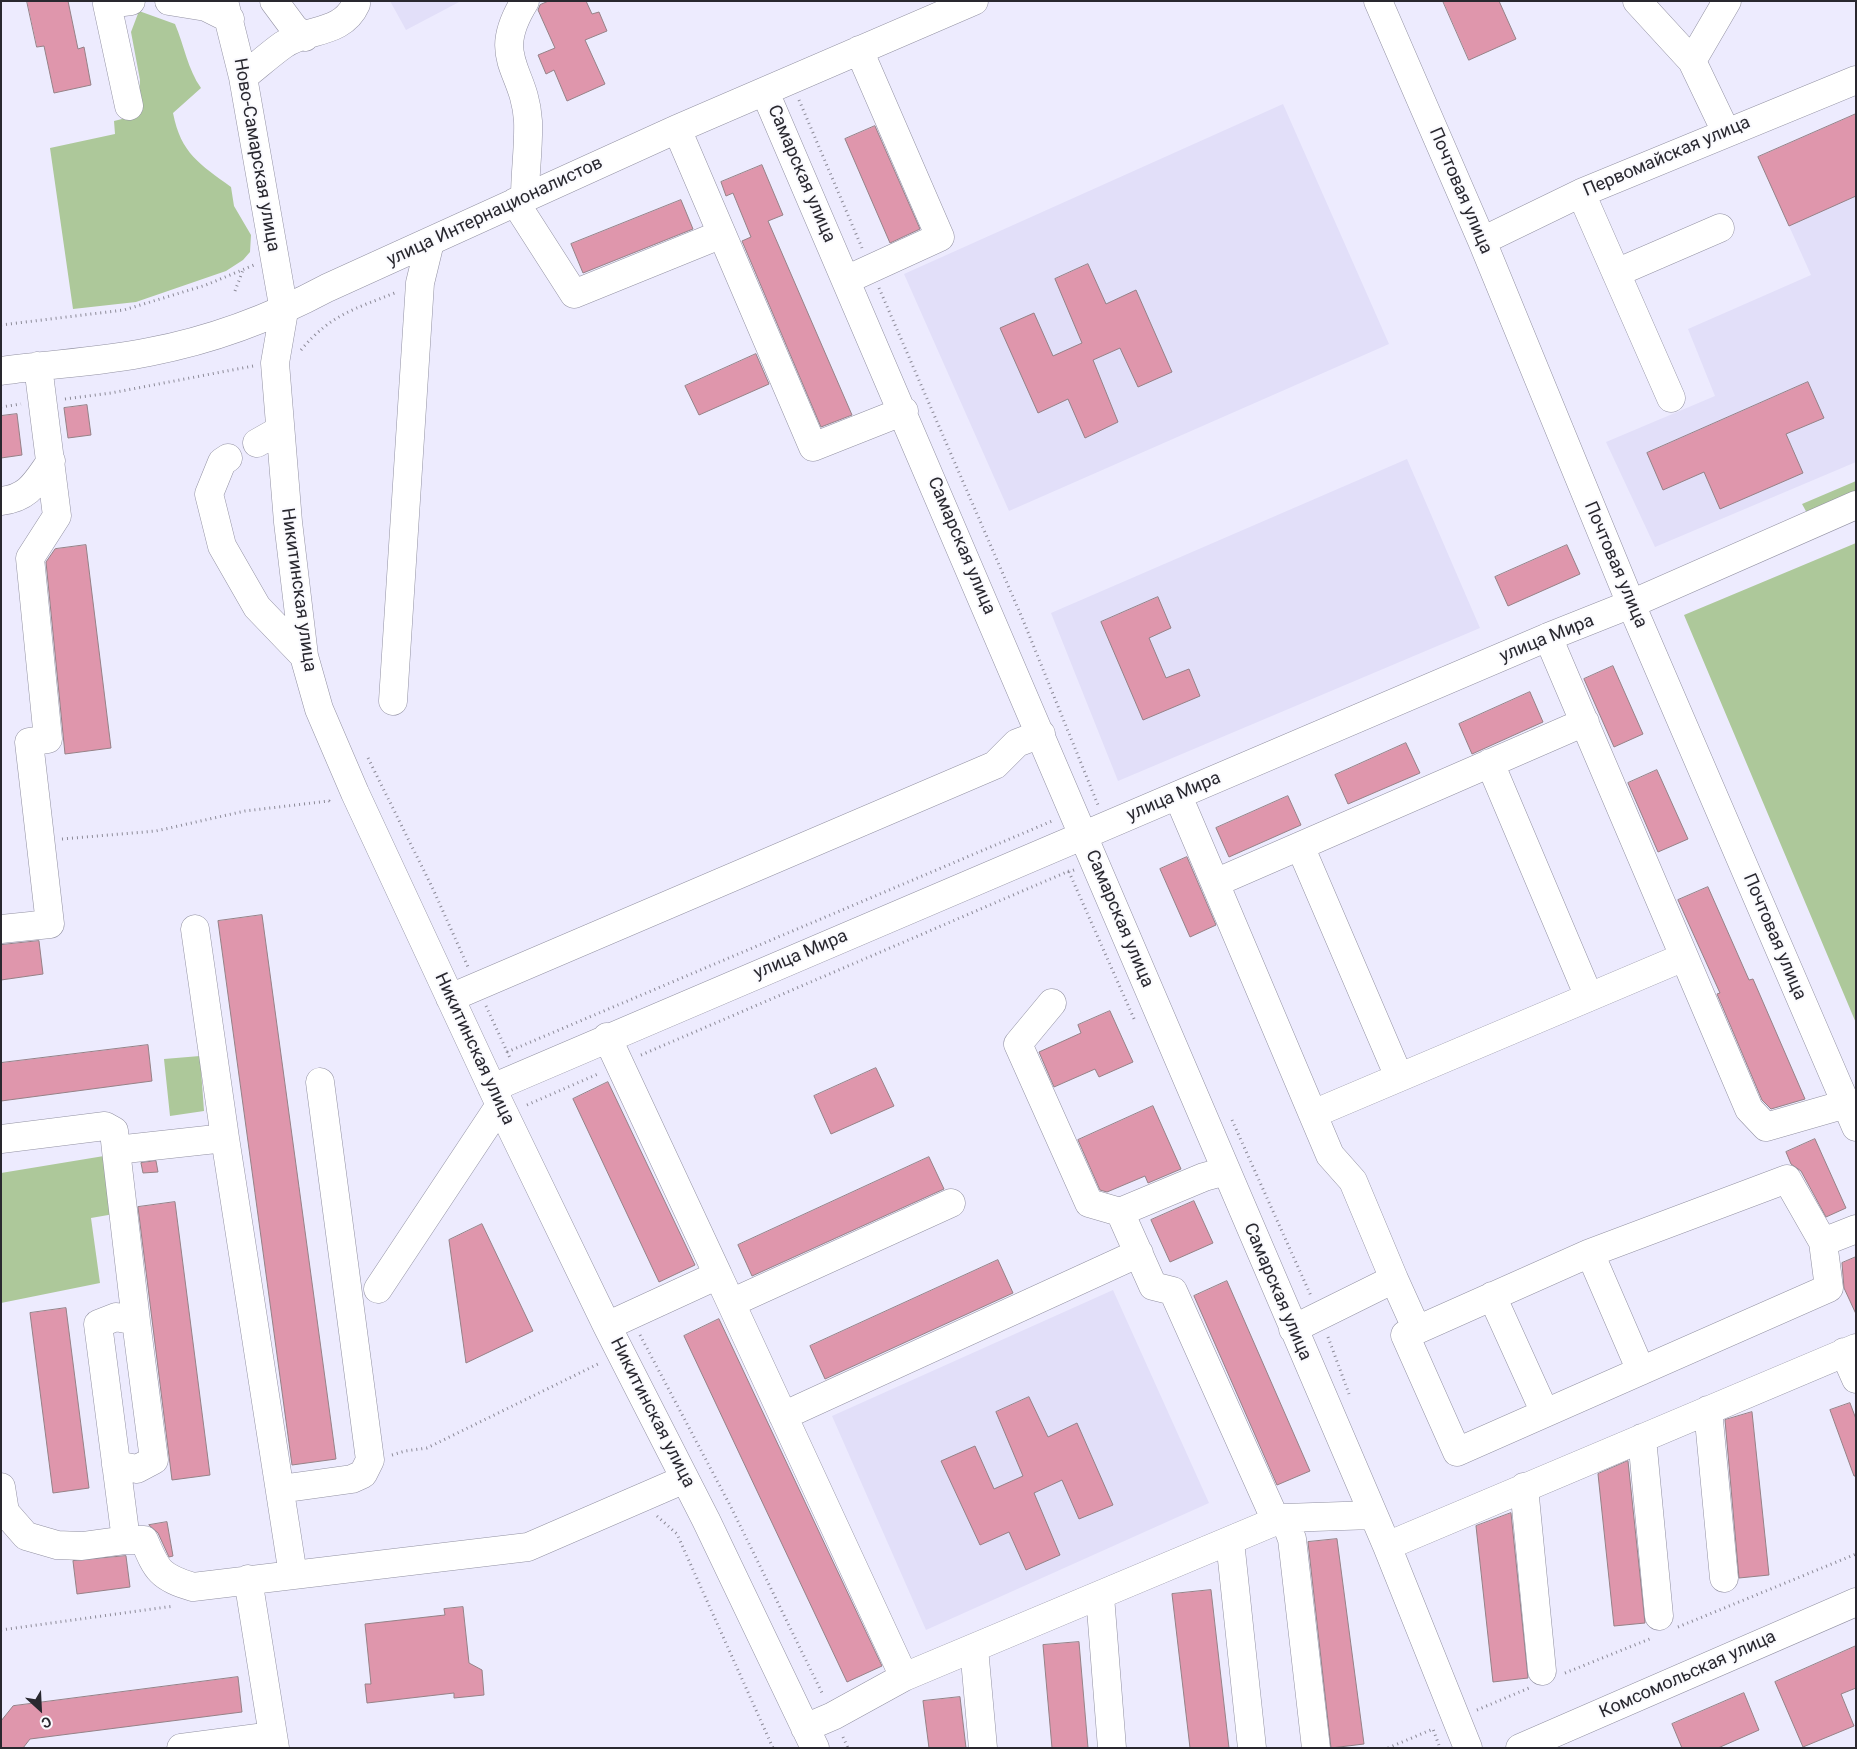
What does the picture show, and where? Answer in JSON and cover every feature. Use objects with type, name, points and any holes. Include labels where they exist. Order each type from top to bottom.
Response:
[{"type":"street","points":[[129,106],[107,4],[131,1]]},
{"type":"street","points":[[169,1],[227,10]]},
{"type":"street","points":[[274,1],[294,28],[305,37]]},
{"type":"street","points":[[524,1],[515,16],[507,48],[512,68],[525,99],[528,122],[520,200],[574,294],[722,234]]},
{"type":"street","name":"улица Интернационалистов","points":[[1,371],[148,352],[245,326],[284,311],[359,274],[677,129],[974,1]]},
{"type":"street","name":"Почтовая улица","points":[[1378,1],[1482,241],[1631,604],[1851,1115]]},
{"type":"street","points":[[1637,1],[1692,61],[1726,132]]},
{"type":"street","points":[[1692,61],[1727,1]]},
{"type":"street","points":[[243,77],[284,44],[329,30],[351,14],[356,4]]},
{"type":"street","name":"Ново-Самарская улица","points":[[227,10],[243,77],[284,311]]},
{"type":"street","points":[[846,280],[940,238],[859,50]]},
{"type":"street","name":"Первомайская улица","points":[[1482,241],[1581,193],[1856,80]]},
{"type":"street","name":"Самарская улица","points":[[765,92],[904,410],[1293,1329],[1387,1546],[1468,1748]]},
{"type":"street","points":[[677,129],[813,447],[904,410]]},
{"type":"street","points":[[1581,193],[1671,398]]},
{"type":"street","points":[[1616,273],[1720,228]]},
{"type":"street","points":[[393,701],[420,283],[430,242]]},
{"type":"street","name":"Никитинская улица","points":[[284,311],[275,363],[288,522],[304,656],[319,709],[450,998],[505,1097],[619,1321],[621,1353],[685,1479],[810,1738]]},
{"type":"street","points":[[1,929],[50,924],[29,742],[48,739],[30,558],[57,516],[38,366]]},
{"type":"street","points":[[256,443],[280,430]]},
{"type":"street","points":[[228,458],[222,462],[209,494],[222,546],[257,607],[304,656]]},
{"type":"street","points":[[1,501],[12,500],[32,488],[51,461]]},
{"type":"street","name":"улица Мира","points":[[505,1097],[607,1037],[1084,836],[1548,637],[1631,604],[1856,505]]},
{"type":"street","points":[[1548,637],[1749,1110],[1766,1127],[1851,1115]]},
{"type":"street","points":[[1215,883],[1585,722]]},
{"type":"street","points":[[450,998],[995,765],[1017,743],[1041,734]]},
{"type":"street","points":[[1490,763],[1589,997]]},
{"type":"street","points":[[1178,796],[1330,1155],[1353,1181],[1417,1330]]},
{"type":"street","points":[[1300,846],[1399,1077]]},
{"type":"street","points":[[195,929],[224,1138],[293,1575]]},
{"type":"street","points":[[1313,1114],[1684,957]]},
{"type":"street","points":[[1052,1002],[1018,1044],[1089,1203],[1120,1212],[1204,1177],[1226,1171]]},
{"type":"street","points":[[607,1037],[904,1677]]},
{"type":"street","points":[[280,1489],[352,1479],[363,1474],[369,1462],[320,1082]]},
{"type":"street","points":[[378,1289],[505,1097]]},
{"type":"street","points":[[1,1139],[105,1126],[114,1131],[154,1460],[137,1469],[116,1465]]},
{"type":"street","points":[[116,1150],[224,1138]]},
{"type":"street","points":[[1787,1180],[1823,1242],[1829,1288],[1457,1452],[1405,1335],[1590,1253],[1787,1180]]},
{"type":"street","points":[[731,1303],[951,1203]]},
{"type":"street","points":[[1120,1212],[1153,1286],[1172,1291],[1280,1519],[1292,1539],[1316,1748]]},
{"type":"street","points":[[1823,1242],[1856,1229]]},
{"type":"street","points":[[783,1416],[1138,1253]]},
{"type":"street","points":[[1590,1253],[1641,1371]]},
{"type":"street","points":[[619,1321],[718,1275]]},
{"type":"street","points":[[1293,1329],[1394,1279]]},
{"type":"street","points":[[1492,1296],[1545,1414]]},
{"type":"street","points":[[126,1540],[98,1324],[116,1317],[136,1320]]},
{"type":"street","points":[[1387,1546],[1850,1350],[1856,1379]]},
{"type":"street","points":[[1708,1410],[1724,1578]]},
{"type":"street","points":[[1642,1438],[1660,1616]]},
{"type":"street","points":[[1,1487],[5,1512],[26,1536],[57,1545],[82,1546],[126,1540],[144,1540],[153,1563],[170,1580],[193,1587],[528,1547],[685,1479]]},
{"type":"street","points":[[1524,1488],[1542,1671]]},
{"type":"street","points":[[810,1738],[833,1716],[904,1677],[1280,1519],[1373,1515]]},
{"type":"street","points":[[1230,1541],[1252,1748]]},
{"type":"street","points":[[181,1748],[274,1742],[248,1580]]},
{"type":"street","points":[[1100,1596],[1112,1748]]},
{"type":"street","name":"Комсомольская улица","points":[[1520,1748],[1856,1602]]},
{"type":"street","points":[[974,1648],[983,1748]]},
{"type":"path","points":[[790,81],[1023,620],[1098,802],[1098,809]]},
{"type":"path","points":[[1,325],[124,310],[206,284],[254,265],[259,259]]},
{"type":"path","points":[[235,291],[243,270]]},
{"type":"path","points":[[298,354],[318,330],[340,315],[420,283]]},
{"type":"path","points":[[1,407],[111,393],[259,365]]},
{"type":"path","points":[[366,756],[433,888],[511,1060]]},
{"type":"path","points":[[41,841],[156,831],[245,811],[329,801],[331,804]]},
{"type":"path","points":[[507,1052],[1054,820]]},
{"type":"path","points":[[505,1097],[527,1105],[1069,872],[1066,866]]},
{"type":"path","points":[[527,1105],[531,1114]]},
{"type":"path","points":[[619,1321],[732,1509],[848,1748]]},
{"type":"path","points":[[369,1462],[405,1451],[427,1448],[621,1353]]},
{"type":"path","points":[[677,1534],[773,1748]]},
{"type":"path","points":[[1388,1748],[1433,1729],[1440,1748]]},
{"type":"shaded area","points":[[390,1],[461,1],[406,30]]},
{"type":"shaded area","points":[[1283,104],[1389,344],[1009,511],[904,274]]},
{"type":"shaded area","points":[[1856,114],[1856,462],[1655,547],[1606,442],[1715,396],[1688,329],[1811,275],[1758,157]]},
{"type":"shaded area","points":[[1407,459],[1480,628],[1118,781],[1051,613]]},
{"type":"shaded area","points":[[1113,1290],[1209,1503],[926,1630],[832,1416]]},
{"type":"green space","points":[[139,11],[175,24],[189,65],[201,88],[173,113],[177,127],[181,139],[193,157],[231,187],[234,206],[251,235],[250,252],[243,260],[226,271],[136,302],[73,309],[50,148],[115,134],[114,121],[138,115],[140,80],[131,32]]},
{"type":"green space","points":[[1856,481],[1856,492],[1807,513],[1802,504]]},
{"type":"green space","points":[[1856,543],[1856,1023],[1684,615]]},
{"type":"green space","points":[[200,1056],[204,1111],[170,1116],[164,1059]]},
{"type":"green space","points":[[110,1155],[114,1214],[91,1218],[100,1283],[1,1303],[1,1173]]},
{"type":"building","points":[[27,1],[68,1],[78,49],[84,47],[91,85],[54,93],[44,46],[37,47]]},
{"type":"building","points":[[549,1],[586,1],[592,14],[599,12],[607,31],[585,40],[605,84],[567,101],[554,70],[546,74],[538,55],[555,48],[538,10],[540,5]]},
{"type":"building","points":[[1443,1],[1499,1],[1516,39],[1469,60]]},
{"type":"building","points":[[1856,114],[1856,196],[1789,226],[1758,157]]},
{"type":"building","points":[[875,126],[920,229],[890,243],[845,139]]},
{"type":"building","points":[[762,165],[783,215],[768,221],[852,415],[821,427],[742,241],[751,237],[733,193],[726,196],[721,182]]},
{"type":"building","points":[[681,200],[693,229],[583,273],[571,244]]},
{"type":"building","points":[[1088,264],[1106,304],[1136,290],[1172,372],[1138,387],[1120,348],[1093,360],[1118,422],[1085,438],[1068,399],[1038,413],[1000,328],[1034,313],[1053,356],[1082,343],[1055,279]]},
{"type":"building","points":[[756,354],[769,384],[699,415],[685,386]]},
{"type":"building","points":[[1808,382],[1824,418],[1786,434],[1803,473],[1720,509],[1704,472],[1663,490],[1647,453]]},
{"type":"building","points":[[87,405],[91,435],[68,438],[64,408]]},
{"type":"building","points":[[17,414],[22,455],[1,458],[1,416]]},
{"type":"building","points":[[86,545],[111,748],[65,754],[46,562],[55,549]]},
{"type":"building","points":[[1567,545],[1580,574],[1508,606],[1495,577]]},
{"type":"building","points":[[1158,597],[1171,628],[1149,638],[1166,678],[1189,669],[1200,696],[1143,720],[1101,622]]},
{"type":"building","points":[[1613,666],[1643,734],[1614,747],[1584,679]]},
{"type":"building","points":[[1530,692],[1543,722],[1472,754],[1459,724]]},
{"type":"building","points":[[1406,743],[1420,773],[1348,804],[1335,775]]},
{"type":"building","points":[[1657,770],[1688,839],[1658,852],[1628,783]]},
{"type":"building","points":[[1288,796],[1301,825],[1229,857],[1216,828]]},
{"type":"building","points":[[1187,857],[1216,925],[1190,937],[1160,869]]},
{"type":"building","points":[[1708,887],[1749,980],[1753,979],[1805,1099],[1771,1109],[1762,1100],[1717,994],[1720,993],[1678,900]]},
{"type":"building","points":[[262,915],[336,1459],[292,1465],[218,921]]},
{"type":"building","points":[[39,941],[43,974],[1,980],[1,945]]},
{"type":"building","points":[[1110,1011],[1133,1062],[1099,1077],[1095,1069],[1054,1087],[1039,1052],[1081,1033],[1078,1025]]},
{"type":"building","points":[[148,1045],[152,1081],[1,1101],[1,1063]]},
{"type":"building","points":[[876,1068],[894,1106],[831,1134],[814,1096]]},
{"type":"building","points":[[608,1082],[695,1265],[659,1282],[573,1099]]},
{"type":"building","points":[[1153,1106],[1181,1169],[1148,1183],[1145,1176],[1107,1192],[1100,1190],[1078,1140]]},
{"type":"building","points":[[1815,1139],[1846,1208],[1826,1217],[1801,1171],[1791,1164],[1786,1152]]},
{"type":"building","points":[[929,1157],[944,1189],[752,1276],[738,1245]]},
{"type":"building","points":[[156,1161],[158,1172],[143,1173],[141,1163]]},
{"type":"building","points":[[1194,1201],[1213,1243],[1170,1262],[1151,1220]]},
{"type":"building","points":[[175,1202],[210,1475],[172,1480],[138,1207]]},
{"type":"building","points":[[482,1224],[533,1331],[466,1363],[449,1240]]},
{"type":"building","points":[[1856,1257],[1856,1314],[1844,1288],[1842,1263]]},
{"type":"building","points":[[998,1260],[1013,1293],[825,1379],[810,1346]]},
{"type":"building","points":[[1227,1281],[1310,1471],[1277,1485],[1194,1296]]},
{"type":"building","points":[[66,1308],[89,1488],[53,1493],[30,1313]]},
{"type":"building","points":[[719,1319],[882,1666],[847,1682],[684,1336]]},
{"type":"building","points":[[1029,1397],[1048,1437],[1077,1423],[1113,1505],[1079,1519],[1062,1480],[1034,1493],[1060,1555],[1026,1570],[1009,1532],[980,1545],[941,1461],[975,1446],[994,1489],[1023,1476],[996,1412]]},
{"type":"building","points":[[1850,1403],[1856,1419],[1856,1476],[1854,1476],[1830,1410]]},
{"type":"building","points":[[1752,1412],[1769,1575],[1739,1578],[1725,1420]]},
{"type":"building","points":[[1628,1461],[1645,1623],[1614,1626],[1598,1474]]},
{"type":"building","points":[[1511,1513],[1528,1678],[1493,1682],[1476,1526]]},
{"type":"building","points":[[167,1522],[173,1556],[169,1557],[158,1533],[149,1525]]},
{"type":"building","points":[[1337,1539],[1364,1744],[1331,1748],[1308,1542]]},
{"type":"building","points":[[126,1556],[130,1587],[77,1594],[73,1561]]},
{"type":"building","points":[[1211,1590],[1229,1748],[1190,1748],[1172,1594]]},
{"type":"building","points":[[463,1607],[469,1663],[482,1670],[484,1695],[454,1698],[454,1693],[367,1703],[365,1684],[371,1684],[365,1624],[445,1615],[444,1609]]},
{"type":"building","points":[[1079,1642],[1088,1748],[1052,1748],[1043,1645]]},
{"type":"building","points":[[1856,1646],[1856,1688],[1841,1694],[1854,1726],[1803,1747],[1775,1682]]},
{"type":"building","points":[[238,1677],[242,1712],[30,1739],[23,1748],[1,1748],[1,1721],[13,1706]]},
{"type":"building","points":[[1744,1693],[1759,1730],[1718,1748],[1682,1748],[1672,1724]]},
{"type":"building","points":[[960,1697],[966,1748],[929,1748],[923,1701]]}]
